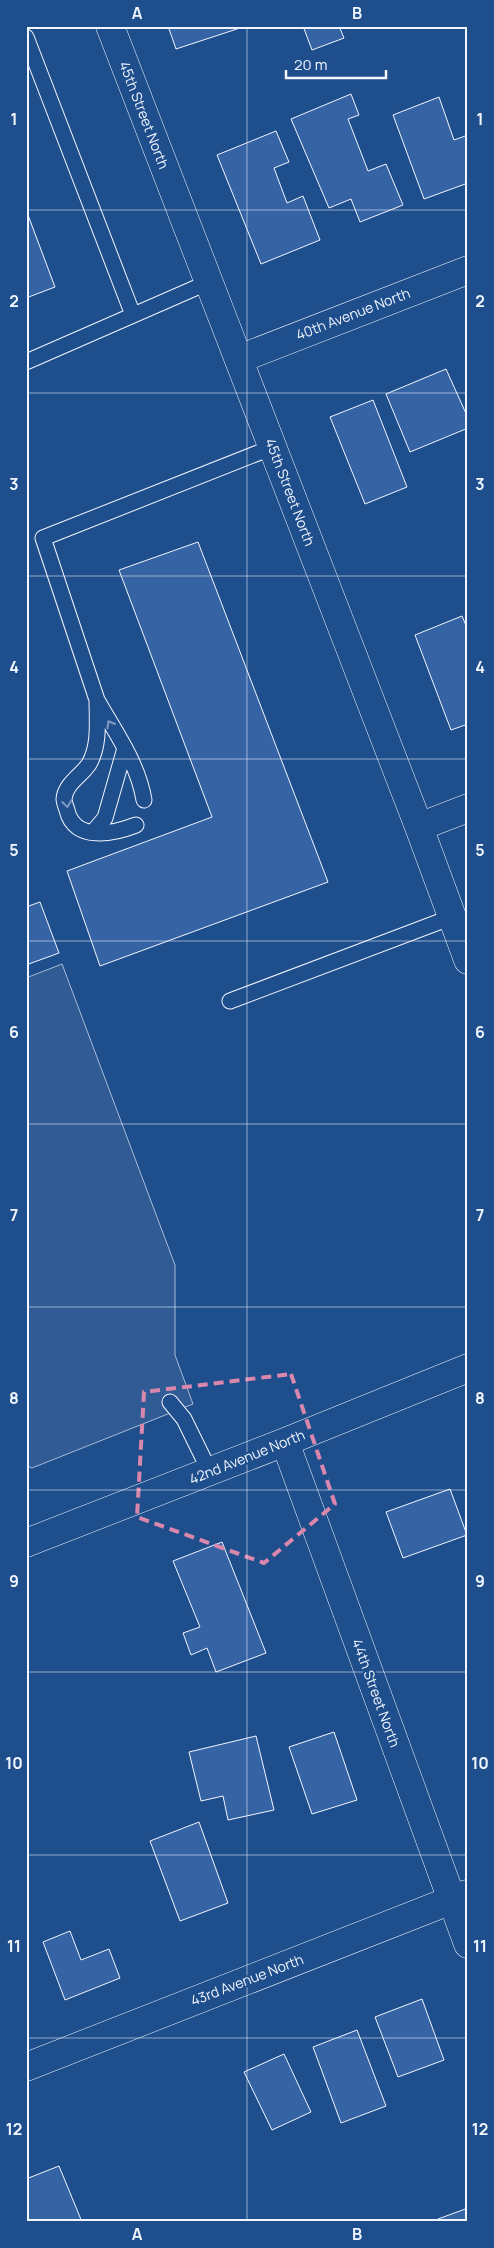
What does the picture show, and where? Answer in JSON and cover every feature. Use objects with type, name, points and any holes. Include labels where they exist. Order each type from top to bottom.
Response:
[{"type":"street","name":"45th Street North","points":[[110,26],[419,827],[468,960]]},
{"type":"street","name":"40th Avenue North","points":[[238,358],[468,270]]},
{"type":"street","points":[[419,827],[468,808]]},
{"type":"street","name":"42nd Avenue North","points":[[26,1543],[210,1472],[468,1368]]},
{"type":"street","name":"44th Street North","points":[[285,1442],[460,1897],[468,1944]]},
{"type":"street","name":"43rd Avenue North","points":[[26,2067],[460,1897]]},
{"type":"lane","points":[[26,37],[133,316]]},
{"type":"lane","points":[[26,362],[209,282]]},
{"type":"lane","points":[[144,800],[141,781],[125,748],[97,700],[43,538],[273,447]]},
{"type":"lane","points":[[97,700],[98,735],[89,764],[69,786],[64,799],[69,819],[77,827],[93,832],[118,832],[136,825]]},
{"type":"lane","points":[[93,832],[105,818],[125,748]]},
{"type":"lane","points":[[230,1001],[452,917]]},
{"type":"lane","points":[[170,1402],[184,1419],[210,1472]]},
{"type":"highlighted area","points":[[291,1374],[335,1504],[264,1563],[137,1517],[144,1392]]},
{"type":"shaded area","points":[[62,964],[175,1265],[175,1355],[193,1404],[32,1468],[26,1465],[26,978]]},
{"type":"building","points":[[168,26],[243,26],[243,27],[176,49]]},
{"type":"building","points":[[303,26],[339,26],[344,38],[312,50]]},
{"type":"building","points":[[351,94],[359,115],[348,119],[368,171],[386,164],[403,205],[360,222],[351,199],[329,208],[291,119]]},
{"type":"building","points":[[439,97],[454,140],[468,135],[468,183],[424,199],[393,115]]},
{"type":"building","points":[[276,131],[289,162],[274,168],[287,203],[303,196],[320,240],[261,264],[217,155]]},
{"type":"building","points":[[28,215],[55,287],[26,298],[26,216]]},
{"type":"building","points":[[446,369],[468,418],[468,428],[410,452],[386,394]]},
{"type":"building","points":[[373,400],[407,487],[365,504],[330,417]]},
{"type":"building","points":[[198,542],[328,882],[100,966],[67,871],[212,817],[119,570]]},
{"type":"building","points":[[462,616],[468,630],[468,724],[451,730],[415,635]]},
{"type":"building","points":[[40,902],[59,953],[26,965],[26,907]]},
{"type":"building","points":[[450,1489],[467,1535],[403,1558],[386,1512]]},
{"type":"building","points":[[222,1542],[266,1653],[216,1672],[207,1648],[191,1655],[183,1633],[200,1627],[173,1561]]},
{"type":"building","points":[[334,1732],[357,1800],[312,1814],[289,1747]]},
{"type":"building","points":[[256,1736],[274,1810],[228,1820],[223,1796],[201,1801],[189,1752]]},
{"type":"building","points":[[199,1822],[228,1903],[180,1921],[150,1841]]},
{"type":"building","points":[[70,1931],[81,1960],[109,1949],[120,1978],[65,2000],[43,1942]]},
{"type":"building","points":[[422,1999],[444,2060],[398,2077],[375,2017]]},
{"type":"building","points":[[357,2030],[386,2106],[341,2123],[313,2047]]},
{"type":"building","points":[[284,2054],[311,2112],[272,2130],[244,2072]]},
{"type":"building","points":[[59,2166],[82,2222],[26,2222],[26,2179]]},
{"type":"building","points":[[468,2208],[468,2222],[439,2222],[438,2219]]}]
